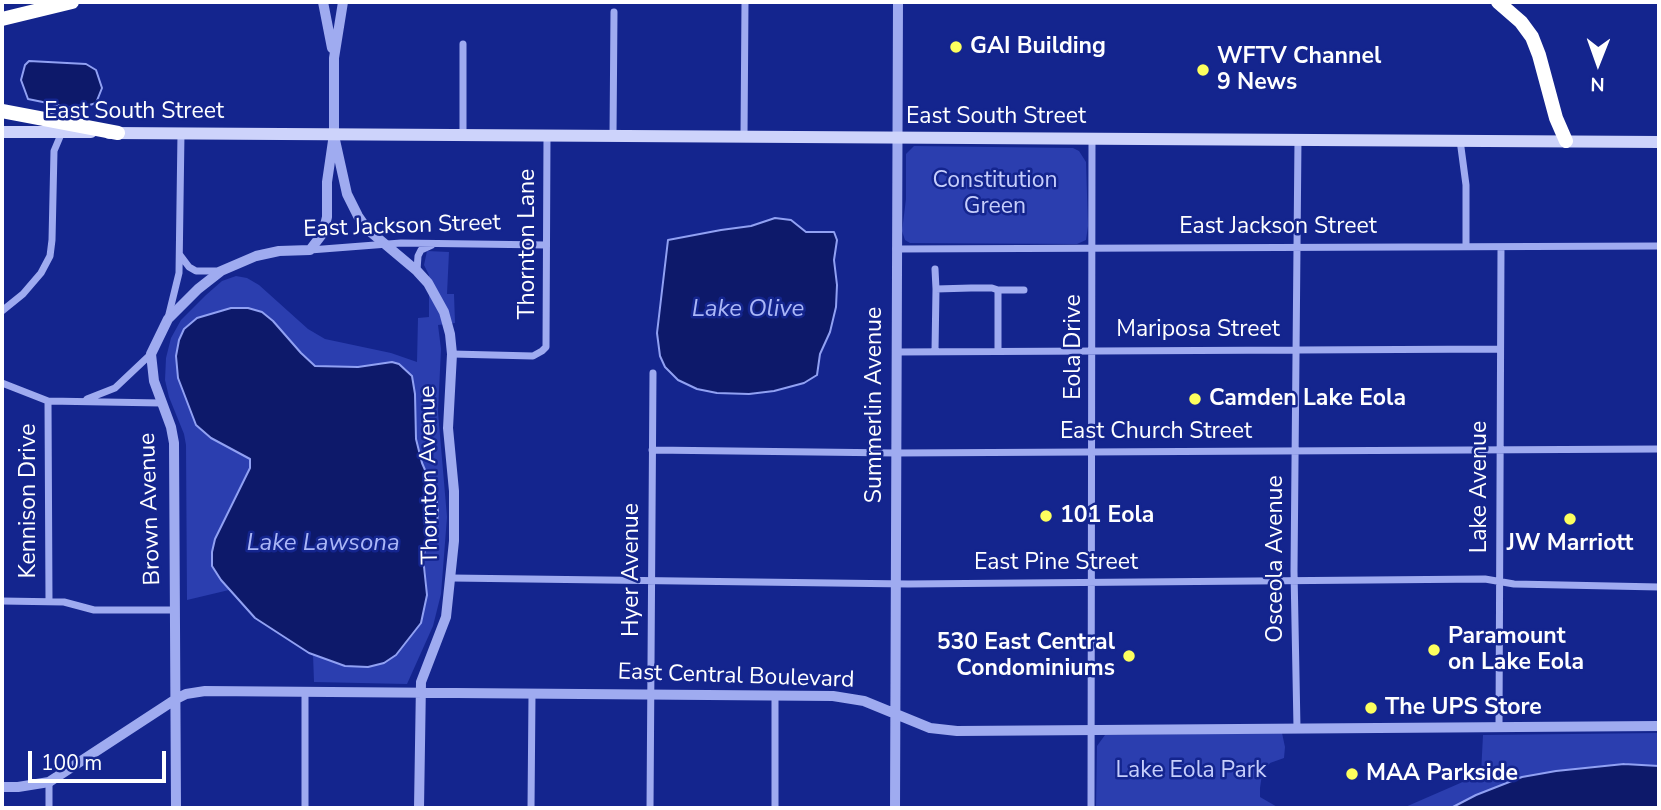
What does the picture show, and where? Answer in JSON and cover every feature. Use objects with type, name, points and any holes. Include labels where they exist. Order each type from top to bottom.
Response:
[{"type":"highway","points":[[2,19],[72,2]]},
{"type":"highway","points":[[1498,2],[1521,22],[1532,37],[1556,118],[1566,141]]},
{"type":"highway","points":[[2,111],[118,133]]},
{"type":"main road","name":"East South Street","points":[[2,132],[1659,142]]},
{"type":"street","points":[[323,2],[334,58]]},
{"type":"street","points":[[310,250],[323,233],[326,223],[327,182],[334,134],[334,58],[343,2]]},
{"type":"street","points":[[744,137],[745,2]]},
{"type":"street","name":"Summerlin Avenue","points":[[895,808],[898,2]]},
{"type":"street","points":[[613,136],[614,12]]},
{"type":"street","points":[[463,44],[463,135]]},
{"type":"street","points":[[2,312],[23,294],[41,273],[50,256],[54,146],[62,132]]},
{"type":"street","points":[[79,401],[115,388],[151,354],[168,319],[179,272],[181,133]]},
{"type":"street","name":"Thornton Avenue","points":[[334,134],[350,201],[367,229],[428,283],[444,312],[450,334],[452,354],[448,428],[455,514],[452,578],[446,617],[425,669],[420,693],[419,808]]},
{"type":"street","name":"Thornton Lane","points":[[452,354],[533,356],[542,351],[547,341],[547,136]]},
{"type":"street","name":"Eola Drive","points":[[1091,808],[1092,138]]},
{"type":"street","name":"Osceola Avenue","points":[[1297,728],[1294,582],[1298,139]]},
{"type":"street","points":[[1460,140],[1466,185],[1466,247]]},
{"type":"street","name":"East Jackson Street","points":[[168,319],[221,271],[256,256],[279,251],[385,244],[546,245]]},
{"type":"street","points":[[417,271],[416,261],[421,250],[440,244]]},
{"type":"street","name":"East Jackson Street","points":[[896,249],[1659,246]]},
{"type":"street","name":"Lake Avenue","points":[[1499,727],[1501,247]]},
{"type":"street","points":[[179,255],[196,271],[221,271]]},
{"type":"street","points":[[935,269],[935,351]]},
{"type":"street","points":[[936,289],[1024,290]]},
{"type":"street","points":[[998,290],[998,351]]},
{"type":"street","name":"Mariposa Street","points":[[896,352],[1500,349]]},
{"type":"street","name":"Brown Avenue","points":[[151,354],[151,370],[174,443],[176,808]]},
{"type":"street","name":"Hyer Avenue","points":[[650,808],[653,373]]},
{"type":"street","points":[[2,383],[48,401],[161,403]]},
{"type":"street","name":"Kennison Drive","points":[[48,401],[49,601]]},
{"type":"street","name":"East Church Street","points":[[652,450],[896,453],[1659,449]]},
{"type":"street","name":"East Pine Street","points":[[452,578],[894,584],[1485,579],[1514,584],[1659,587]]},
{"type":"street","points":[[2,601],[73,603],[94,610],[175,610]]},
{"type":"street","name":"East Central Boulevard","points":[[2,787],[49,782],[176,699],[186,694],[205,691],[775,695],[849,698],[864,701],[913,722],[944,730],[1659,726]]},
{"type":"street","points":[[305,692],[305,808]]},
{"type":"street","points":[[531,808],[532,695]]},
{"type":"street","points":[[775,695],[775,808]]},
{"type":"street","points":[[49,782],[49,808]]},
{"type":"green space","name":"Constitution Green","points":[[914,146],[1073,148],[1079,151],[1086,162],[1086,240],[1077,244],[910,243],[905,240],[902,231],[906,199],[906,154]]},
{"type":"green space","points":[[427,251],[449,252],[447,294],[454,294],[455,323],[438,325],[441,349],[438,412],[447,517],[441,594],[433,626],[407,684],[314,682],[313,654],[345,666],[408,638],[421,623],[427,595],[423,558],[437,523],[436,495],[422,463],[416,439],[415,394],[392,362],[358,367],[322,367],[315,366],[301,353],[178,378],[196,425],[250,459],[250,468],[215,539],[221,580],[229,590],[187,600],[186,445],[165,380],[166,358],[171,338],[181,320],[206,295],[222,281],[236,276],[247,278],[259,285],[308,329],[325,339],[391,353],[417,362],[418,318],[429,317],[429,275],[424,265]]},
{"type":"green space","name":"Lake Eola Park","points":[[1282,733],[1284,758],[1270,763],[1262,774],[1260,788],[1260,797],[1279,808],[1096,808],[1097,746],[1105,735]]},
{"type":"green space","points":[[1659,733],[1659,766],[1624,764],[1556,771],[1522,777],[1451,808],[1403,808],[1481,774],[1483,735]]},
{"type":"water","points":[[29,61],[86,64],[96,70],[102,88],[96,103],[77,109],[28,99],[21,80],[25,65]]},
{"type":"water","name":"Lake Olive","points":[[775,218],[791,220],[806,232],[834,232],[837,240],[834,260],[836,307],[830,332],[820,354],[817,375],[804,383],[749,394],[717,393],[697,389],[678,380],[665,367],[660,356],[657,333],[668,240],[751,226]]},
{"type":"water","name":"Lake Lawsona","points":[[231,308],[248,308],[262,312],[315,366],[358,367],[392,362],[399,364],[412,376],[416,439],[422,463],[436,495],[437,523],[423,557],[427,595],[421,623],[396,655],[384,663],[368,667],[345,666],[309,653],[255,618],[212,566],[215,539],[250,468],[250,459],[211,438],[196,425],[178,378],[176,356],[184,329],[197,318]]},
{"type":"water","points":[[1624,764],[1659,766],[1659,808],[1451,808],[1522,777]]},
{"type":"place","name":"GAI Building","points":[[956,47]]},
{"type":"place","name":"WFTV Channel 9 News","points":[[1203,70]]},
{"type":"place","name":"Camden Lake Eola","points":[[1195,399]]},
{"type":"place","name":"101 Eola","points":[[1046,516]]},
{"type":"place","name":"JW Marriott","points":[[1570,519]]},
{"type":"place","name":"Paramount on Lake Eola","points":[[1434,650]]},
{"type":"place","name":"530 East Central Condominiums","points":[[1129,656]]},
{"type":"place","name":"The UPS Store","points":[[1371,708]]},
{"type":"place","name":"MAA Parkside","points":[[1352,774]]}]
